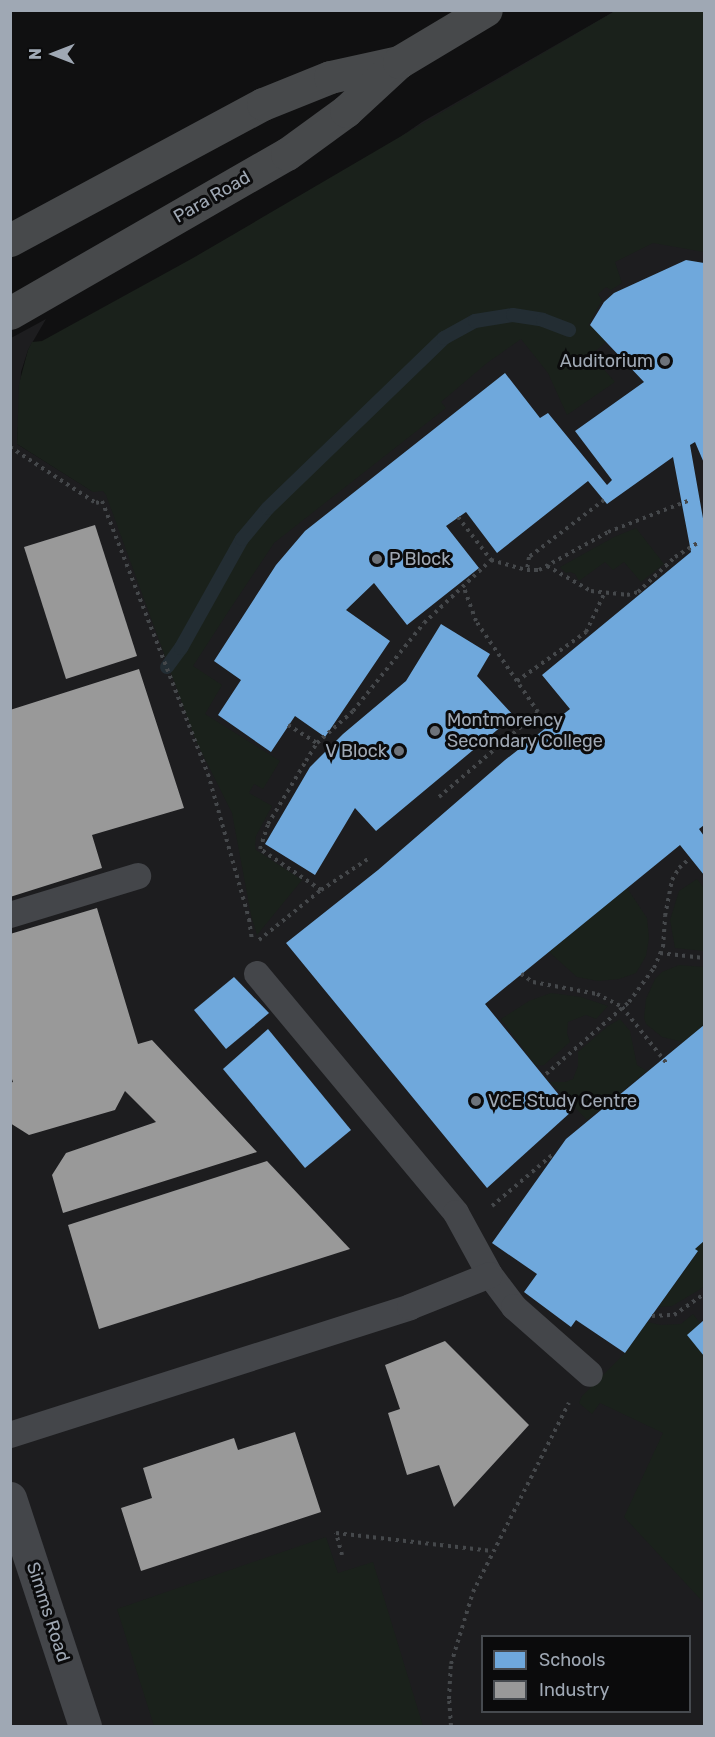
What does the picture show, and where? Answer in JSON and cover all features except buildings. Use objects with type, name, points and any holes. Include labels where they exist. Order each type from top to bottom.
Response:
[{"type":"main road","name":"Para Road","points":[[10,313],[287,153],[346,111],[399,62],[486,10]]},
{"type":"main road","name":"Para Road","points":[[10,240],[263,104],[330,77],[399,62]]},
{"type":"street","name":"Simms Road","points":[[10,1498],[85,1726]]},
{"type":"lane","points":[[10,915],[138,876]]},
{"type":"lane","points":[[257,974],[456,1213],[490,1275],[514,1307],[590,1374]]},
{"type":"lane","points":[[10,1435],[410,1307],[490,1275]]},
{"type":"path","points":[[10,447],[96,503],[102,501],[208,774],[249,919],[253,944],[321,890],[368,859]]},
{"type":"path","points":[[527,570],[529,557],[604,500]]},
{"type":"path","points":[[458,518],[491,560],[527,570],[538,570],[608,532],[690,500]]},
{"type":"path","points":[[547,566],[591,591],[627,595],[638,592],[675,557],[697,543]]},
{"type":"path","points":[[321,890],[260,849],[268,824],[317,743],[353,711],[424,623],[491,560]]},
{"type":"path","points":[[439,797],[538,712],[476,621],[463,586]]},
{"type":"path","points":[[517,681],[586,632],[605,592]]},
{"type":"path","points":[[288,725],[317,743]]},
{"type":"path","points":[[546,1074],[622,1007],[642,985],[660,954],[672,880],[679,868],[690,858]]},
{"type":"path","points":[[660,954],[705,958]]},
{"type":"path","points":[[521,974],[533,982],[597,994],[622,1007],[668,1065]]},
{"type":"path","points":[[489,1208],[554,1154]]},
{"type":"path","points":[[652,1316],[674,1315],[705,1294]]},
{"type":"path","points":[[450,1726],[448,1699],[451,1664],[473,1592],[571,1399]]},
{"type":"path","points":[[342,1555],[336,1533],[492,1551]]},
{"type":"shaded area","name":"Montmorency Secondary College","points":[[615,11],[704,11],[704,1726],[11,1726],[11,338],[46,319],[28,350],[21,372],[17,444],[92,491],[89,353],[422,122]]},
{"type":"shaded area","points":[[615,11],[704,11],[704,252],[653,243],[615,262],[622,283],[611,290],[606,287],[598,294],[602,300],[588,326],[590,325],[607,341],[591,355],[615,382],[567,415],[548,373],[521,339],[487,363],[441,402],[446,408],[274,543],[232,606],[193,666],[222,685],[205,714],[280,761],[263,789],[254,784],[249,793],[272,806],[256,836],[255,846],[256,850],[302,880],[257,935],[251,915],[232,813],[196,741],[106,495],[103,491],[93,492],[17,444],[19,384],[28,350],[32,342],[42,341],[193,258]]},
{"type":"shaded area","points":[[636,528],[664,564],[641,582],[624,562],[613,570],[605,562],[579,581],[575,574],[566,573],[560,567],[614,537]]},
{"type":"shaded area","points":[[697,879],[704,888],[704,951],[675,948],[670,920],[679,891]]},
{"type":"shaded area","points":[[627,888],[647,918],[649,938],[646,956],[636,973],[619,979],[598,981],[577,977],[549,952]]},
{"type":"shaded area","points":[[679,965],[704,967],[704,1025],[683,1042],[662,1037],[646,1024],[644,1018],[646,999],[655,979],[662,972]]},
{"type":"shaded area","points":[[551,993],[581,997],[608,1006],[596,1019],[586,1015],[568,1022],[567,1033],[570,1042],[544,1065],[536,1066],[501,1019],[529,1001]]},
{"type":"shaded area","points":[[620,1019],[630,1031],[637,1065],[647,1071],[587,1120],[550,1082],[565,1082],[573,1079],[578,1066],[578,1052],[608,1026]]},
{"type":"shaded area","points":[[704,1241],[704,1287],[672,1306],[658,1307],[698,1252],[695,1249]]},
{"type":"shaded area","points":[[693,1314],[700,1323],[688,1335],[704,1356],[704,1603],[624,1517],[663,1433],[600,1403],[592,1414],[579,1403],[582,1396],[625,1353],[647,1322],[661,1325],[681,1324]]},
{"type":"shaded area","points":[[326,1537],[338,1573],[373,1562],[423,1726],[154,1726],[117,1609]]},
{"type":"waterway","points":[[167,667],[181,648],[242,539],[268,508],[444,338],[475,321],[513,315],[543,320],[569,330]]},
{"type":"place","name":"Auditorium","points":[[665,361]]},
{"type":"place","name":"P Block","points":[[377,559]]},
{"type":"place","name":"Montmorency Secondary College","points":[[435,731]]},
{"type":"place","name":"V Block","points":[[399,751]]},
{"type":"place","name":"VCE Study Centre","points":[[476,1101]]}]
